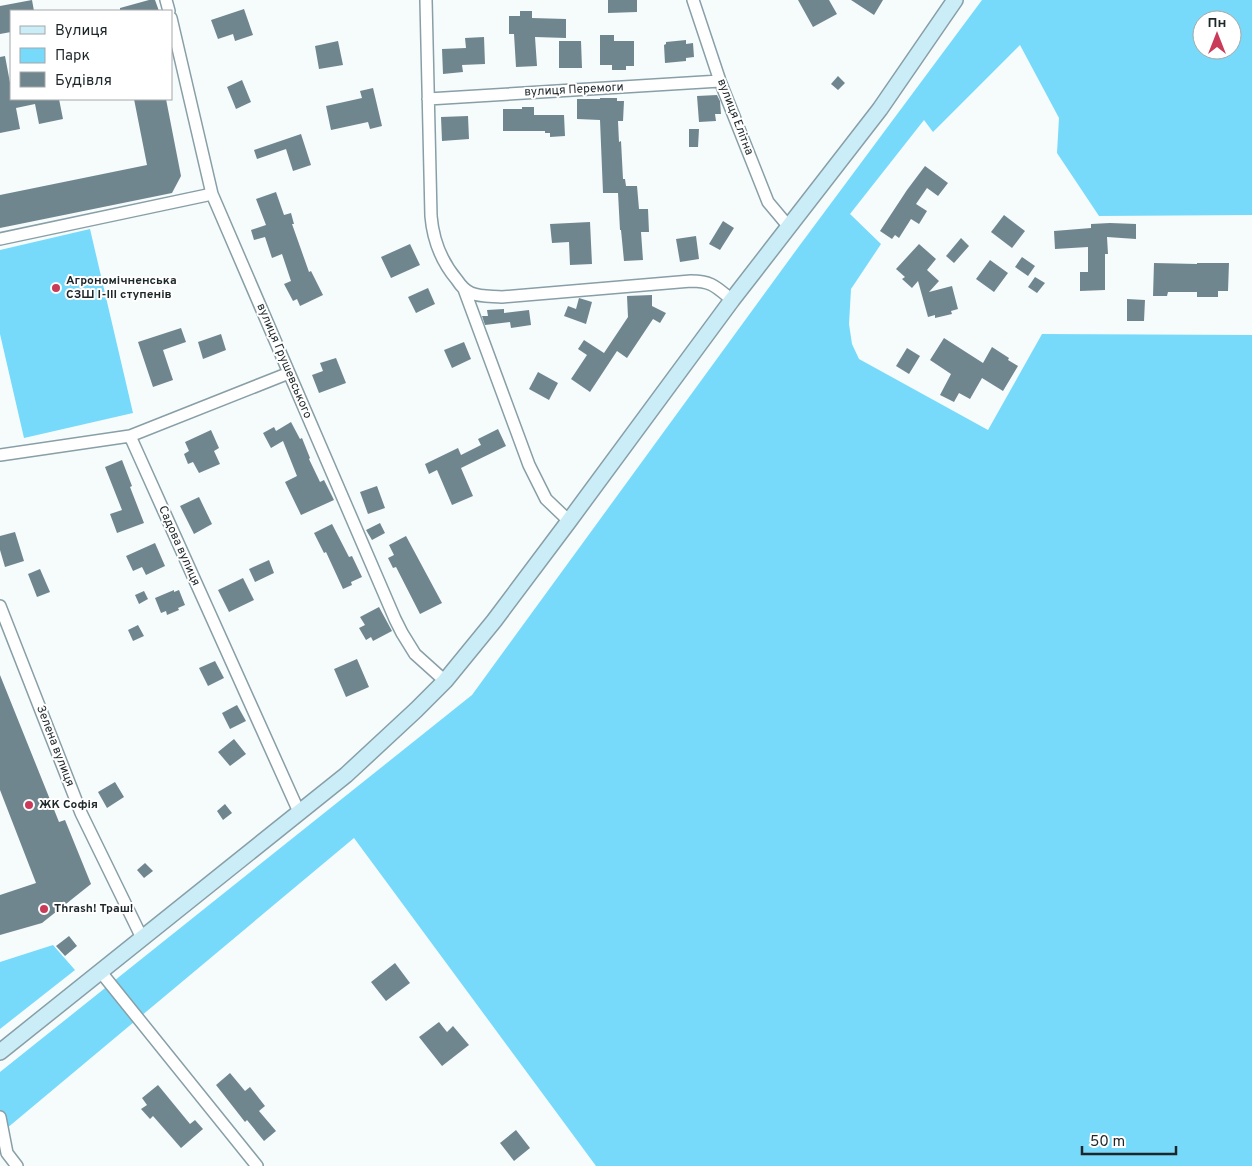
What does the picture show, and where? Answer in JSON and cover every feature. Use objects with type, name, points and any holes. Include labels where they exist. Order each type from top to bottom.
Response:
[{"type":"main road","points":[[0,1052],[346,774],[386,739],[446,681],[569,521],[732,300],[880,109],[955,0]]},
{"type":"street","points":[[426,0],[432,229],[447,269],[464,289],[529,465],[546,499],[569,521]]},
{"type":"street","name":"вулиця Елітна","points":[[693,0],[720,81],[768,202],[789,227]]},
{"type":"street","name":"вулиця Грушевського","points":[[172,22],[212,194],[402,633],[416,654],[446,681]]},
{"type":"street","name":"вулиця Перемоги","points":[[428,99],[720,81]]},
{"type":"street","points":[[0,239],[212,194]]},
{"type":"street","points":[[464,289],[473,294],[502,297],[703,280],[714,284],[732,300]]},
{"type":"street","points":[[0,455],[130,436],[289,373]]},
{"type":"street","name":"Садова вулиця","points":[[130,436],[299,812]]},
{"type":"street","name":"Зелена вулиця","points":[[0,606],[80,813],[142,938]]},
{"type":"street","points":[[100,972],[257,1166]]},
{"type":"street","points":[[0,1117],[7,1153],[17,1166]]},
{"type":"green space","points":[[982,0],[1252,0],[1252,215],[1099,216],[1057,153],[1059,118],[1020,45],[933,132],[924,120],[850,214],[881,244],[851,289],[849,324],[852,344],[859,359],[988,430],[1042,334],[1252,335],[1252,1166],[596,1166],[354,838],[0,1134],[0,1072],[472,695],[797,249]]},
{"type":"green space","name":"Агрономічненська СЗШ І-ІІІ ступенів","points":[[90,229],[133,413],[24,438],[0,334],[0,250]]},
{"type":"green space","points":[[53,945],[75,970],[0,1029],[0,962]]},
{"type":"building","points":[[32,0],[34,10],[10,10],[10,32],[0,34],[0,6]]},
{"type":"building","points":[[155,0],[159,10],[120,10],[120,8]]},
{"type":"building","points":[[608,0],[637,0],[637,12],[608,13]]},
{"type":"building","points":[[798,0],[829,0],[837,14],[813,27]]},
{"type":"building","points":[[851,0],[883,0],[874,15]]},
{"type":"building","points":[[244,9],[253,35],[235,41],[233,34],[218,39],[211,20]]},
{"type":"building","points":[[520,11],[532,11],[532,18],[566,19],[566,38],[535,37],[537,66],[516,67],[514,34],[509,34],[509,16],[520,16]]},
{"type":"building","points":[[600,35],[614,35],[614,41],[634,41],[634,66],[626,66],[626,70],[612,70],[612,65],[600,65]]},
{"type":"building","points":[[484,37],[485,64],[462,65],[463,72],[443,74],[442,49],[466,48],[465,38]]},
{"type":"building","points":[[686,40],[686,44],[693,43],[694,57],[686,58],[686,61],[665,63],[664,45],[666,42]]},
{"type":"building","points":[[338,41],[343,65],[319,69],[315,46]]},
{"type":"building","points":[[559,41],[581,41],[582,68],[559,68]]},
{"type":"building","points":[[5,56],[10,83],[10,100],[59,100],[63,119],[39,124],[35,104],[16,108],[20,129],[0,133],[0,57]]},
{"type":"building","points":[[838,76],[845,83],[838,90],[831,84]]},
{"type":"building","points":[[242,80],[251,102],[236,109],[227,87]]},
{"type":"building","points":[[373,88],[382,126],[370,129],[368,122],[331,130],[326,106],[362,98],[360,91]]},
{"type":"building","points":[[717,95],[720,101],[721,114],[715,114],[716,121],[699,122],[697,96]]},
{"type":"building","points":[[617,98],[617,101],[624,101],[623,121],[618,121],[623,179],[625,179],[626,186],[637,186],[639,209],[648,209],[649,232],[641,232],[643,260],[624,261],[618,193],[603,193],[600,120],[577,119],[577,99]]},
{"type":"building","points":[[134,100],[166,100],[181,176],[172,193],[0,228],[0,195],[147,165]]},
{"type":"building","points":[[522,107],[534,107],[534,115],[564,115],[565,136],[550,137],[550,133],[545,133],[545,131],[503,131],[503,109],[522,109]]},
{"type":"building","points":[[468,116],[469,139],[442,141],[441,117]]},
{"type":"building","points":[[689,129],[699,129],[698,147],[689,147]]},
{"type":"building","points":[[301,134],[311,165],[293,171],[286,149],[257,159],[254,150]]},
{"type":"building","points":[[925,166],[948,183],[938,196],[927,188],[916,204],[927,211],[919,224],[911,219],[899,238],[895,235],[892,239],[880,231]]},
{"type":"building","points":[[276,192],[284,215],[291,213],[294,224],[292,224],[309,272],[311,271],[323,295],[300,306],[297,299],[293,301],[284,284],[291,281],[282,254],[272,258],[265,237],[254,240],[251,230],[266,225],[256,199]]},
{"type":"building","points":[[1004,215],[1025,231],[1012,248],[991,232]]},
{"type":"building","points":[[723,221],[734,228],[720,250],[709,244]]},
{"type":"building","points":[[590,222],[592,264],[570,265],[569,242],[552,243],[550,224]]},
{"type":"building","points":[[1091,224],[1136,224],[1136,239],[1107,237],[1108,254],[1105,254],[1105,290],[1080,291],[1080,272],[1088,272],[1088,247],[1055,249],[1054,231],[1091,228]]},
{"type":"building","points":[[696,236],[699,259],[680,262],[676,239]]},
{"type":"building","points":[[961,238],[969,246],[954,263],[946,256]]},
{"type":"building","points":[[410,244],[420,265],[391,278],[381,257]]},
{"type":"building","points":[[919,244],[936,259],[927,270],[939,281],[929,292],[952,286],[958,309],[951,311],[952,314],[935,318],[935,315],[928,317],[918,281],[912,288],[902,279],[905,277],[896,269]]},
{"type":"building","points":[[1022,257],[1035,266],[1028,276],[1015,267]]},
{"type":"building","points":[[990,260],[1008,273],[994,292],[976,279]]},
{"type":"building","points":[[1154,263],[1229,263],[1228,291],[1218,291],[1218,297],[1197,297],[1197,292],[1168,292],[1167,296],[1153,296]]},
{"type":"building","points":[[1035,277],[1045,283],[1037,293],[1028,287]]},
{"type":"building","points":[[428,288],[435,304],[416,313],[408,297]]},
{"type":"building","points":[[652,295],[652,306],[666,313],[660,323],[653,319],[627,358],[617,351],[590,392],[571,379],[587,355],[578,349],[584,340],[604,353],[628,317],[627,296]]},
{"type":"building","points":[[579,298],[592,302],[586,324],[564,316],[568,306],[576,309]]},
{"type":"building","points":[[1127,299],[1145,300],[1144,321],[1127,321]]},
{"type":"building","points":[[504,309],[504,313],[529,310],[531,325],[511,328],[510,322],[485,325],[482,316],[488,316],[487,310]]},
{"type":"building","points":[[181,328],[186,342],[163,350],[173,380],[153,387],[138,342]]},
{"type":"building","points":[[221,334],[226,350],[203,359],[198,342]]},
{"type":"building","points":[[944,338],[983,363],[992,347],[1018,366],[1003,391],[982,378],[970,399],[959,393],[954,402],[940,395],[951,374],[930,360]]},
{"type":"building","points":[[464,342],[471,359],[452,368],[444,350]]},
{"type":"building","points":[[907,348],[920,356],[909,374],[896,366]]},
{"type":"building","points":[[336,358],[346,383],[319,393],[312,375],[323,371],[320,363]]},
{"type":"building","points":[[538,372],[558,383],[549,400],[529,389]]},
{"type":"building","points":[[291,422],[300,439],[302,438],[320,482],[324,480],[334,500],[301,515],[285,482],[297,476],[283,441],[271,448],[263,433],[274,427],[276,431]]},
{"type":"building","points":[[498,429],[506,446],[461,468],[473,496],[452,505],[437,470],[429,474],[425,464],[458,448],[461,455],[481,445],[478,439]]},
{"type":"building","points":[[211,430],[219,448],[214,451],[220,464],[199,473],[193,462],[188,464],[184,454],[189,451],[185,442]]},
{"type":"building","points":[[122,460],[144,523],[117,533],[110,514],[122,510],[105,467]]},
{"type":"building","points":[[377,486],[385,508],[368,514],[360,492]]},
{"type":"building","points":[[199,497],[212,524],[194,534],[180,506]]},
{"type":"building","points":[[380,523],[385,533],[372,540],[366,530]]},
{"type":"building","points":[[332,524],[349,557],[352,556],[362,577],[351,582],[352,585],[343,589],[326,552],[324,553],[314,533]]},
{"type":"building","points":[[15,532],[24,561],[5,567],[0,550],[0,536]]},
{"type":"building","points":[[406,536],[442,603],[420,614],[396,567],[393,568],[388,558],[394,555],[389,545]]},
{"type":"building","points":[[155,543],[165,566],[146,575],[142,567],[133,571],[126,556]]},
{"type":"building","points":[[269,560],[274,573],[255,582],[249,569]]},
{"type":"building","points":[[40,569],[50,592],[37,597],[28,574]]},
{"type":"building","points":[[243,578],[254,600],[229,612],[218,590]]},
{"type":"building","points":[[174,590],[174,592],[179,590],[185,605],[167,615],[166,611],[161,613],[155,598]]},
{"type":"building","points":[[144,591],[148,599],[139,604],[135,595]]},
{"type":"building","points":[[379,607],[392,631],[373,641],[371,637],[366,640],[359,628],[365,625],[360,617]]},
{"type":"building","points":[[138,625],[144,636],[133,641],[128,630]]},
{"type":"building","points":[[357,659],[369,687],[346,697],[334,669]]},
{"type":"building","points":[[215,661],[224,678],[208,686],[199,668]]},
{"type":"building","name":"ЖК Софія","points":[[0,675],[59,822],[65,820],[91,884],[42,923],[0,935],[0,895],[36,883],[0,790]]},
{"type":"building","points":[[237,705],[246,721],[230,729],[222,713]]},
{"type":"building","points":[[234,739],[246,754],[230,766],[218,752]]},
{"type":"building","points":[[115,782],[124,797],[107,808],[98,792]]},
{"type":"building","points":[[225,804],[232,813],[223,820],[217,811]]},
{"type":"building","points":[[145,863],[153,871],[144,878],[137,870]]},
{"type":"building","points":[[69,936],[77,946],[65,956],[56,946]]},
{"type":"building","points":[[395,963],[410,983],[386,1001],[371,982]]},
{"type":"building","points":[[439,1022],[447,1032],[453,1026],[469,1045],[442,1066],[419,1037]]},
{"type":"building","points":[[230,1073],[245,1091],[250,1087],[265,1106],[259,1111],[276,1131],[264,1141],[247,1120],[245,1122],[216,1085]]},
{"type":"building","points":[[158,1085],[190,1124],[195,1120],[203,1129],[181,1148],[153,1116],[150,1119],[141,1109],[147,1105],[142,1098]]},
{"type":"building","points":[[516,1130],[530,1148],[514,1161],[500,1143]]},
{"type":"place","name":"Агрономічненська СЗШ І-ІІІ ступенів","points":[[56,288]]},
{"type":"place","name":"ЖК Софія","points":[[29,805]]},
{"type":"place","name":"Thrash! Траш!","points":[[44,909]]}]
